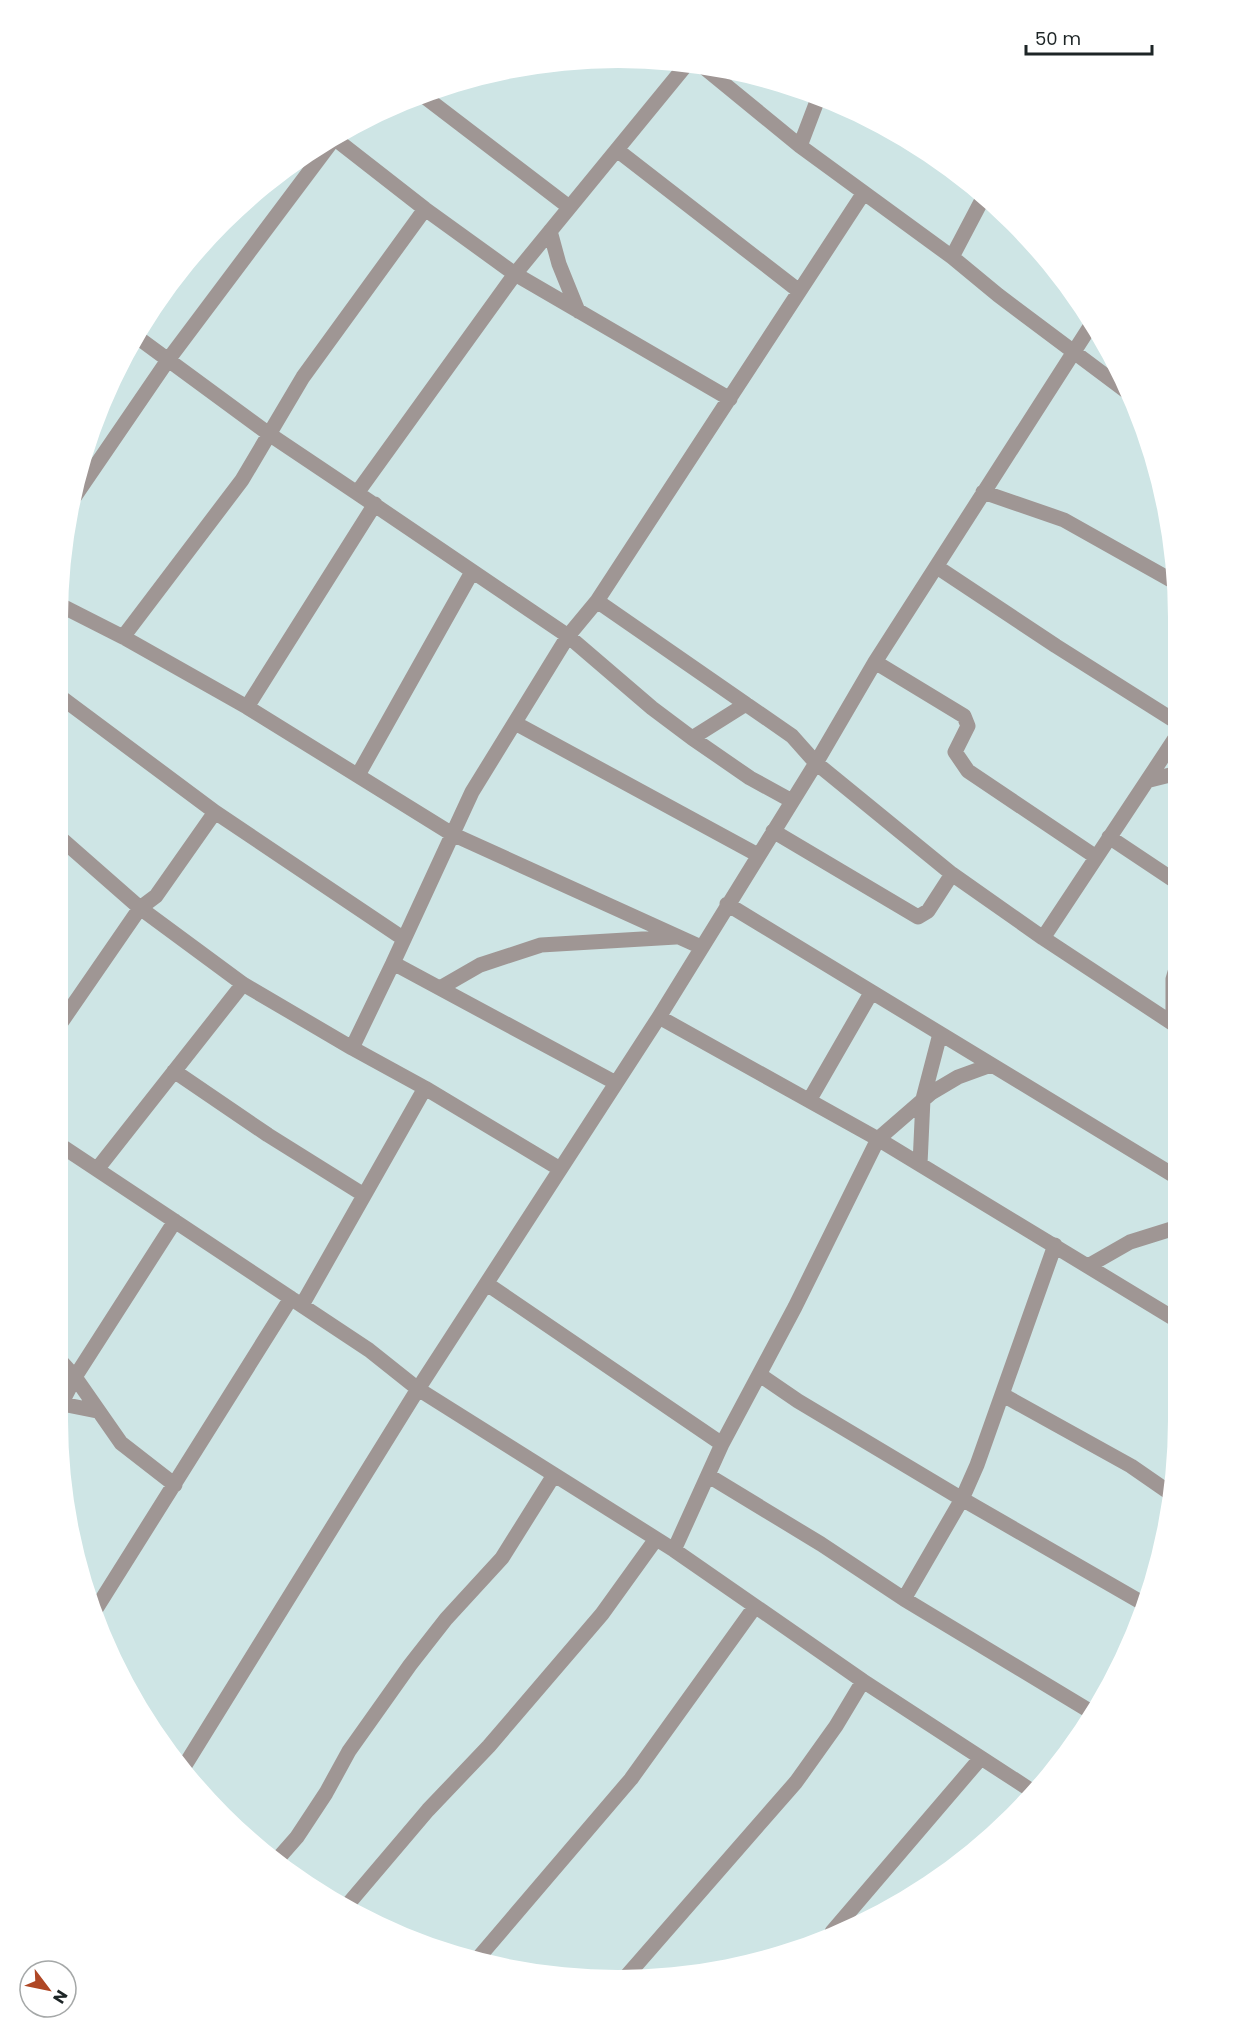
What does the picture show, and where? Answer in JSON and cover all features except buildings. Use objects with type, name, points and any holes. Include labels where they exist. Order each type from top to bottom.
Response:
[{"type":"street","points":[[357,492],[515,274],[681,71]]},
{"type":"street","points":[[715,76],[800,146],[952,257],[998,295],[1116,383]]},
{"type":"street","points":[[430,101],[569,207]]},
{"type":"street","points":[[800,146],[816,104]]},
{"type":"street","points":[[341,142],[424,209],[515,274],[730,399]]},
{"type":"street","points":[[617,150],[799,291]]},
{"type":"street","points":[[85,482],[303,166]]},
{"type":"street","points":[[352,1048],[472,792],[568,636],[597,601],[863,194]]},
{"type":"street","points":[[952,257],[980,203]]},
{"type":"street","points":[[123,637],[242,480],[303,377],[424,209]]},
{"type":"street","points":[[550,231],[559,264],[578,311]]},
{"type":"street","points":[[187,1762],[418,1389],[659,1017],[875,663],[1087,330]]},
{"type":"street","points":[[142,341],[269,434],[568,636],[652,708],[692,738],[750,778],[792,801]]},
{"type":"street","points":[[983,492],[1064,520],[1167,578]]},
{"type":"street","points":[[247,707],[375,504]]},
{"type":"street","points":[[937,567],[1030,630],[1168,717]]},
{"type":"street","points":[[358,775],[472,572]]},
{"type":"street","points":[[597,601],[792,735],[816,763],[952,874],[1043,938],[1168,1020]]},
{"type":"street","points":[[68,609],[123,637],[247,707],[452,834],[701,947]]},
{"type":"street","points":[[875,663],[964,716],[968,726],[955,752],[968,771],[1096,857]]},
{"type":"street","points":[[68,702],[215,812],[404,939]]},
{"type":"street","points":[[692,738],[746,704]]},
{"type":"street","points":[[515,723],[758,855]]},
{"type":"street","points":[[1043,938],[1168,750]]},
{"type":"street","points":[[1150,780],[1168,776]]},
{"type":"street","points":[[68,1012],[140,908],[156,897],[215,812]]},
{"type":"street","points":[[773,831],[918,917],[928,911],[952,874]]},
{"type":"street","points":[[1109,837],[1168,877]]},
{"type":"street","points":[[68,846],[140,908],[243,984],[425,1088],[560,1169]]},
{"type":"street","points":[[727,904],[1168,1172]]},
{"type":"street","points":[[440,988],[480,965],[541,945],[681,937]]},
{"type":"street","points":[[393,963],[616,1083]]},
{"type":"street","points":[[98,1168],[243,984]]},
{"type":"street","points":[[810,1099],[871,993]]},
{"type":"street","points":[[659,1017],[810,1099],[1168,1315]]},
{"type":"street","points":[[920,1164],[923,1099],[940,1034]]},
{"type":"street","points":[[674,1550],[722,1444],[760,1375],[878,1139],[923,1099],[958,1077],[991,1065]]},
{"type":"street","points":[[174,1071],[268,1135],[364,1195]]},
{"type":"street","points":[[100,1603],[364,1195],[425,1088]]},
{"type":"street","points":[[68,1150],[369,1350],[418,1389],[674,1550],[754,1608],[980,1759],[1027,1788]]},
{"type":"street","points":[[68,1390],[176,1221]]},
{"type":"street","points":[[1088,1266],[1130,1242],[1168,1230]]},
{"type":"street","points":[[904,1599],[962,1499],[1003,1395],[1055,1245]]},
{"type":"street","points":[[487,1284],[722,1444]]},
{"type":"street","points":[[68,1369],[121,1443],[175,1485]]},
{"type":"street","points":[[760,1375],[798,1401],[962,1499],[1138,1600]]},
{"type":"street","points":[[1003,1395],[1131,1466],[1164,1489]]},
{"type":"street","points":[[68,1407],[97,1411]]},
{"type":"street","points":[[281,1855],[297,1837],[349,1751],[410,1665],[446,1619],[502,1558],[554,1475]]},
{"type":"street","points":[[709,1476],[821,1544],[904,1599],[1086,1709]]},
{"type":"street","points":[[352,1901],[428,1810],[489,1746],[602,1614],[656,1539]]},
{"type":"street","points":[[483,1953],[631,1779],[754,1608]]},
{"type":"street","points":[[633,1969],[796,1782],[836,1726],[863,1681]]},
{"type":"street","points":[[840,1923],[980,1759]]}]
